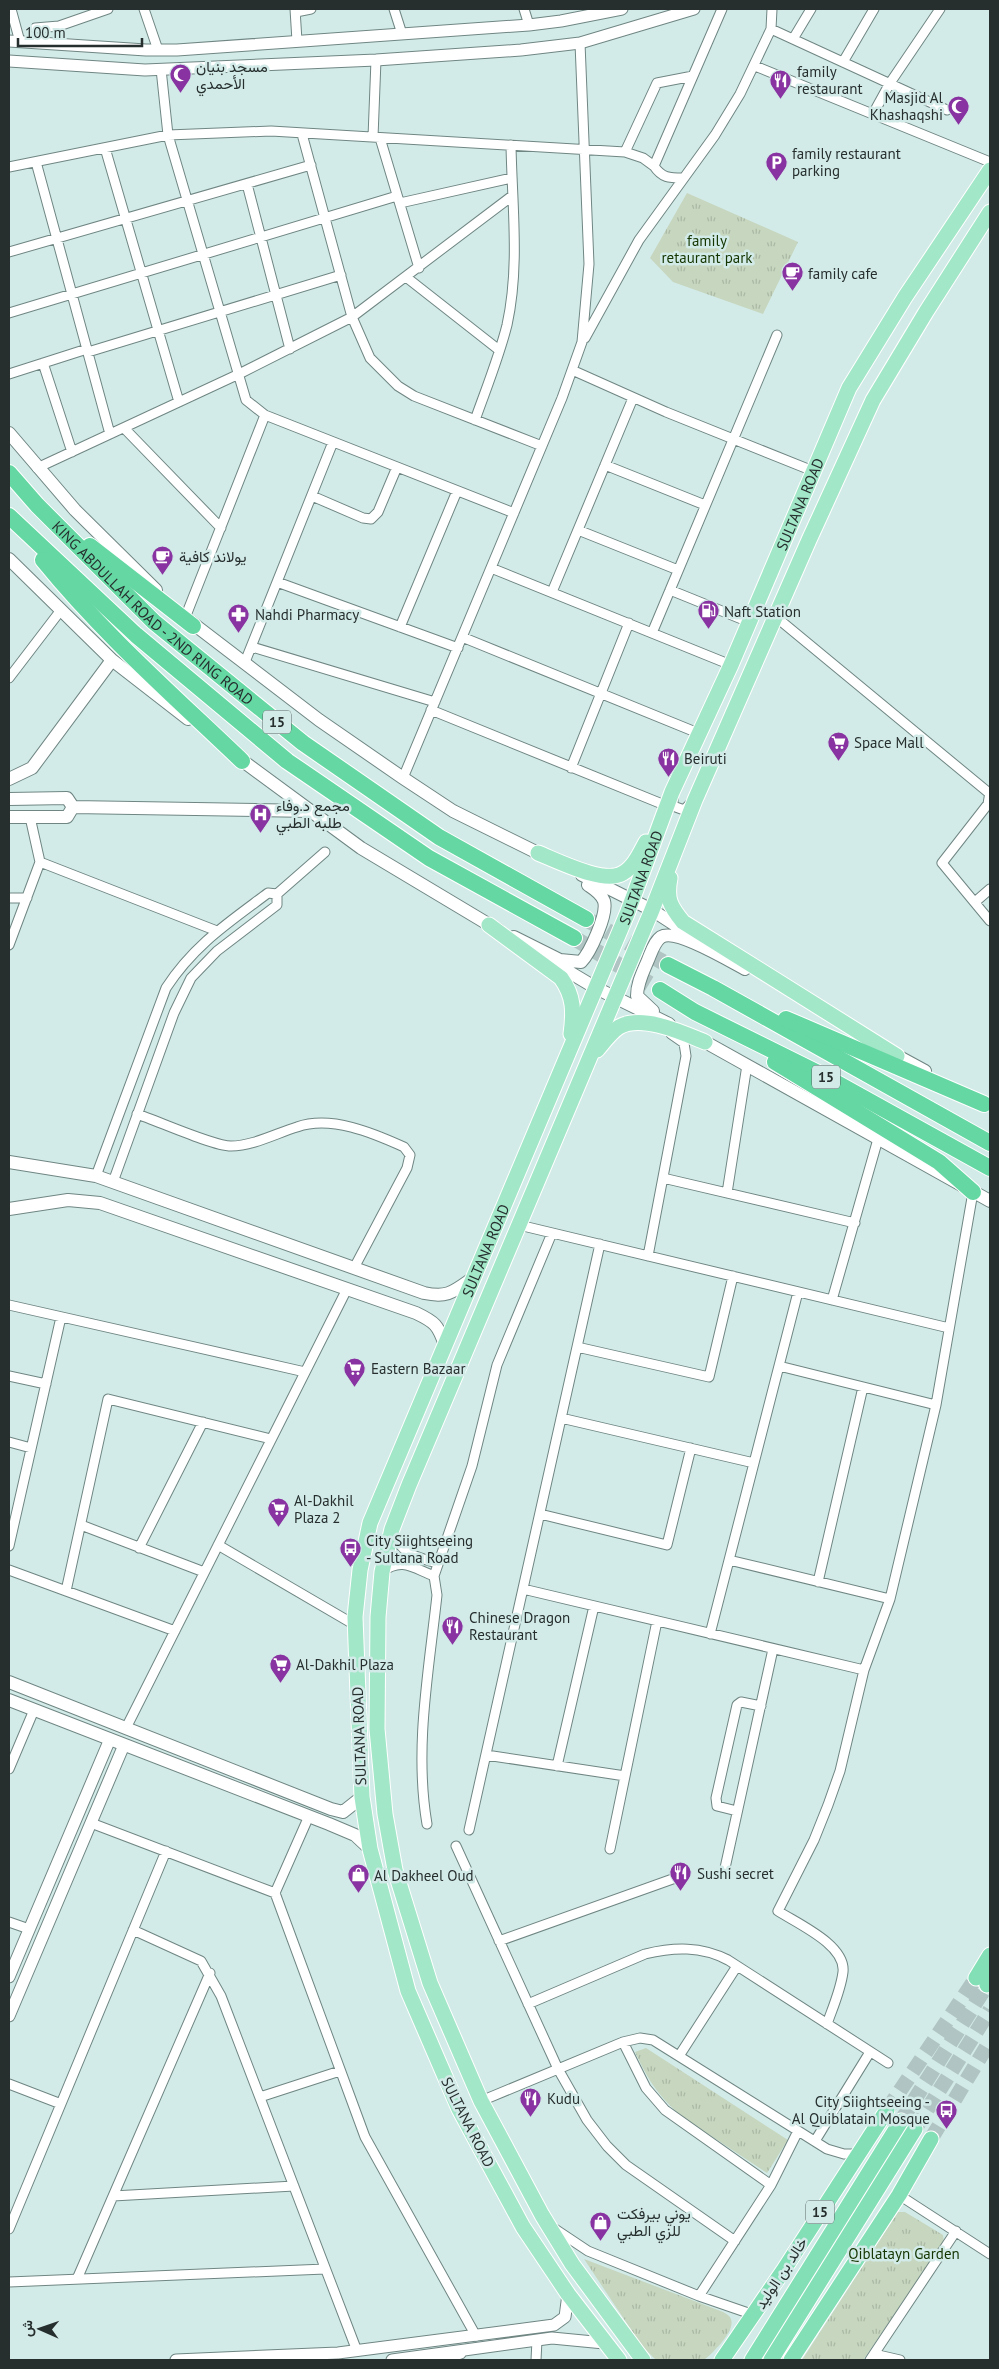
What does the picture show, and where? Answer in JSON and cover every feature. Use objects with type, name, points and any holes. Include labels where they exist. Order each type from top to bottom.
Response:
[{"type":"highway","name":"KING ABDULLAH ROAD - 2ND RING ROAD","points":[[9,473],[37,505],[154,622],[303,743],[439,837],[586,920]]},
{"type":"highway","points":[[37,505],[189,622]]},
{"type":"highway","points":[[9,517],[74,597],[135,660],[242,761]]},
{"type":"highway","name":"KING ABDULLAH ROAD - 2ND RING ROAD","points":[[9,517],[136,635],[287,761],[429,858],[574,938]]},
{"type":"highway","name":"15","points":[[668,965],[713,988],[990,1143]]},
{"type":"highway","points":[[713,988],[987,1106]]},
{"type":"highway","name":"15","points":[[660,990],[695,1012],[824,1076],[990,1168]]},
{"type":"highway","points":[[695,1012],[939,1162],[973,1192]]},
{"type":"highway","points":[[984,1980],[990,1955]]},
{"type":"highway","name":"خالد بن الوليد","points":[[722,2360],[754,2315],[887,2110]]},
{"type":"highway","points":[[752,2360],[902,2121]]},
{"type":"highway","points":[[771,2360],[915,2129]]},
{"type":"highway","points":[[791,2360],[899,2194],[931,2139]]},
{"type":"main road","name":"SULTANA ROAD","points":[[619,2360],[568,2294],[523,2227],[459,2109],[408,1991],[370,1849],[362,1797],[355,1625],[360,1570],[370,1522],[596,988],[632,900],[672,792],[731,665],[849,388],[905,297],[990,170]]},
{"type":"main road","name":"SULTANA ROAD","points":[[643,2360],[572,2264],[549,2224],[481,2102],[430,1983],[393,1860],[385,1814],[377,1729],[378,1617],[382,1572],[392,1530],[649,917],[695,800],[873,400],[990,212]]},
{"type":"main road","points":[[9,433],[75,510],[189,622],[245,662],[318,720],[453,811],[632,900],[649,917],[987,1106]]},
{"type":"main road","points":[[9,559],[112,660],[242,761],[361,848],[596,988],[705,1042]]},
{"type":"main road","points":[[9,779],[32,768],[112,660]]},
{"type":"main road","points":[[9,799],[67,798],[73,807]]},
{"type":"main road","points":[[538,853],[599,876],[612,877],[623,874],[633,864],[667,806]]},
{"type":"main road","points":[[73,807],[311,811]]},
{"type":"main road","points":[[9,817],[67,817],[73,807]]},
{"type":"main road","points":[[676,846],[668,897],[674,911],[684,922],[897,1056]]},
{"type":"main road","points":[[489,925],[560,960],[581,962],[587,955],[604,914],[604,902],[600,893],[538,853]]},
{"type":"main road","points":[[489,925],[561,978],[569,989],[573,1016],[568,1054]]},
{"type":"main road","points":[[745,969],[713,952],[671,935],[662,936],[656,942],[637,986],[637,996],[646,1006],[705,1042],[990,1201]]},
{"type":"main road","points":[[587,1062],[620,1027],[641,1023],[654,1024],[705,1042]]},
{"type":"main road","points":[[9,1162],[96,1176],[424,1293],[441,1296],[456,1290],[473,1278]]},
{"type":"main road","points":[[9,1209],[68,1200],[100,1203],[430,1319],[439,1328],[445,1345]]},
{"type":"main road","points":[[9,1682],[342,1812],[362,1797]]},
{"type":"main road","points":[[9,1700],[309,1816],[355,1835],[370,1849]]},
{"type":"street","points":[[11,9],[14,41],[158,50],[529,25],[583,13],[622,9]]},
{"type":"street","points":[[34,28],[59,26],[108,9]]},
{"type":"street","points":[[144,9],[158,50]]},
{"type":"street","points":[[297,41],[295,10],[311,9]]},
{"type":"street","points":[[394,9],[402,34]]},
{"type":"street","points":[[524,9],[529,25]]},
{"type":"street","points":[[9,61],[161,69],[376,60],[521,50],[580,43],[694,9]]},
{"type":"street","points":[[654,166],[722,9]]},
{"type":"street","points":[[403,778],[542,446],[582,342],[639,240],[715,135],[754,66],[771,28],[772,9]]},
{"type":"street","points":[[793,39],[811,9]]},
{"type":"street","points":[[843,62],[874,9]]},
{"type":"street","points":[[874,114],[890,84],[940,9]]},
{"type":"street","points":[[58,44],[59,26]]},
{"type":"street","points":[[771,28],[947,110]]},
{"type":"street","points":[[580,43],[589,264],[582,342]]},
{"type":"street","points":[[222,47],[224,66]]},
{"type":"street","points":[[376,60],[377,138],[418,268]]},
{"type":"street","points":[[754,66],[990,162]]},
{"type":"street","points":[[161,69],[168,135],[246,400],[265,415],[514,513]]},
{"type":"street","points":[[625,152],[657,83],[693,76]]},
{"type":"street","points":[[9,167],[168,135],[271,131],[625,152],[642,158],[654,166],[660,174],[668,178],[683,178]]},
{"type":"street","points":[[302,134],[352,317],[370,358],[398,386],[414,396],[542,446]]},
{"type":"street","points":[[475,420],[499,350],[506,325],[512,290],[514,252],[511,145]]},
{"type":"street","points":[[105,148],[179,402]]},
{"type":"street","points":[[36,162],[110,434]]},
{"type":"street","points":[[9,252],[188,202],[310,165]]},
{"type":"street","points":[[9,313],[325,219],[398,200],[512,178]]},
{"type":"street","points":[[247,184],[290,349]]},
{"type":"street","points":[[38,468],[239,374],[352,317],[512,196]]},
{"type":"street","points":[[9,374],[341,275]]},
{"type":"street","points":[[406,277],[499,350]]},
{"type":"street","points":[[652,632],[776,336]]},
{"type":"street","points":[[43,363],[72,452]]},
{"type":"street","points":[[572,370],[633,398],[813,471]]},
{"type":"street","points":[[552,592],[633,398]]},
{"type":"street","points":[[189,622],[221,528],[265,415]]},
{"type":"street","points":[[124,428],[221,528]]},
{"type":"street","points":[[245,662],[334,442]]},
{"type":"street","points":[[605,465],[705,505]]},
{"type":"street","points":[[312,496],[362,518],[371,519],[378,512],[397,467]]},
{"type":"street","points":[[400,627],[457,491]]},
{"type":"street","points":[[578,530],[678,570]]},
{"type":"street","points":[[491,568],[731,665]]},
{"type":"street","points":[[277,582],[458,648]]},
{"type":"street","points":[[670,590],[749,622]]},
{"type":"street","points":[[10,673],[61,610]]},
{"type":"street","points":[[776,617],[990,792],[988,804],[942,863],[990,920]]},
{"type":"street","points":[[571,768],[629,623]]},
{"type":"street","points":[[462,637],[698,734]]},
{"type":"street","points":[[252,647],[433,706],[571,768],[667,806]]},
{"type":"street","points":[[672,792],[673,806],[684,810],[695,800]]},
{"type":"street","points":[[9,945],[40,862],[30,817]]},
{"type":"street","points":[[96,1176],[166,988],[191,954],[217,931],[268,893],[277,894],[325,852]]},
{"type":"street","points":[[40,862],[217,931]]},
{"type":"street","points":[[975,902],[990,888]]},
{"type":"street","points":[[113,1182],[174,1013],[191,978],[217,951],[277,905],[277,894]]},
{"type":"street","points":[[9,898],[27,898]]},
{"type":"street","points":[[648,1256],[686,1056],[684,1043],[654,1024]]},
{"type":"street","points":[[727,1193],[746,1065]]},
{"type":"street","points":[[137,1114],[231,1146],[252,1142],[299,1126],[320,1123],[341,1125],[393,1142],[408,1150],[410,1160],[407,1168],[354,1268]]},
{"type":"street","points":[[832,1300],[878,1139]]},
{"type":"street","points":[[663,1178],[855,1223]]},
{"type":"street","points":[[827,2024],[840,1985],[843,1969],[837,1950],[778,1911],[814,1840],[828,1805],[840,1770],[864,1670],[890,1599],[936,1404],[973,1192]]},
{"type":"street","points":[[519,1225],[949,1328]]},
{"type":"street","points":[[427,1824],[422,1797],[422,1759],[424,1712],[437,1594],[434,1576],[472,1466],[497,1364],[552,1233]]},
{"type":"street","points":[[469,1830],[600,1244]]},
{"type":"street","points":[[578,1347],[709,1377],[733,1276]]},
{"type":"street","points":[[126,1728],[347,1289]]},
{"type":"street","points":[[710,1634],[798,1292]]},
{"type":"street","points":[[9,1305],[305,1372]]},
{"type":"street","points":[[9,1546],[61,1317]]},
{"type":"street","points":[[779,1366],[936,1404]]},
{"type":"street","points":[[9,1376],[46,1384]]},
{"type":"street","points":[[818,1582],[864,1387]]},
{"type":"street","points":[[66,1591],[108,1399],[271,1439]]},
{"type":"street","points":[[562,1418],[754,1463]]},
{"type":"street","points":[[139,1548],[203,1422]]},
{"type":"street","points":[[9,1442],[31,1448]]},
{"type":"street","points":[[540,1514],[667,1545],[691,1448]]},
{"type":"street","points":[[81,1525],[204,1572]]},
{"type":"street","points":[[392,1530],[397,1543],[404,1550],[437,1563]]},
{"type":"street","points":[[218,1545],[355,1625]]},
{"type":"street","points":[[729,1560],[890,1599]]},
{"type":"street","points":[[382,1572],[393,1564],[402,1563],[434,1576]]},
{"type":"street","points":[[9,1570],[175,1630]]},
{"type":"street","points":[[523,1590],[864,1670]]},
{"type":"street","points":[[557,1766],[594,1606]]},
{"type":"street","points":[[610,1849],[657,1621]]},
{"type":"street","points":[[725,1868],[774,1649]]},
{"type":"street","points":[[737,1811],[717,1806],[716,1798],[737,1705],[741,1702],[761,1706]]},
{"type":"street","points":[[9,1769],[34,1710]]},
{"type":"street","points":[[9,1977],[110,1739]]},
{"type":"street","points":[[9,2016],[124,1745]]},
{"type":"street","points":[[486,1755],[625,1776]]},
{"type":"street","points":[[309,1816],[275,1893],[365,2137],[476,2336]]},
{"type":"street","points":[[91,1823],[275,1893]]},
{"type":"street","points":[[456,1846],[558,2069],[587,2120],[607,2146],[626,2165],[735,2241]]},
{"type":"street","points":[[9,2229],[166,1852]]},
{"type":"street","points":[[499,1941],[681,1876]]},
{"type":"street","points":[[9,1922],[29,1929]]},
{"type":"street","points":[[133,1930],[201,1961],[210,1973],[221,1996],[356,2350]]},
{"type":"street","points":[[528,2004],[645,1954],[662,1950],[700,1949],[714,1953],[737,1966],[888,2064]]},
{"type":"street","points":[[679,2056],[737,1966]]},
{"type":"street","points":[[77,2279],[210,1973]]},
{"type":"street","points":[[481,2102],[623,2042],[640,2038],[653,2040],[798,2131],[837,2153],[858,2154]]},
{"type":"street","points":[[623,2042],[646,2088],[665,2110],[771,2185]]},
{"type":"street","points":[[815,2141],[870,2052]]},
{"type":"street","points":[[260,2097],[340,2071]]},
{"type":"street","points":[[9,2084],[61,2104]]},
{"type":"street","points":[[699,2296],[771,2185],[798,2131]]},
{"type":"street","points":[[113,2196],[294,2186]]},
{"type":"street","points":[[899,2194],[990,2254]]},
{"type":"street","points":[[549,2224],[588,2251],[699,2296],[754,2315]]},
{"type":"street","points":[[900,2360],[872,2357],[956,2231]]},
{"type":"street","points":[[9,2282],[326,2269]]},
{"type":"street","points":[[176,2360],[356,2350],[554,2325],[564,2317],[568,2294]]},
{"type":"street","points":[[392,2360],[552,2338],[604,2343]]},
{"type":"street","points":[[536,2360],[537,2340]]},
{"type":"street","points":[[442,2360],[478,2348]]},
{"type":"green space","name":"family retaurant park","points":[[687,193],[798,242],[763,314],[673,282],[650,258]]},
{"type":"green space","points":[[646,2048],[788,2140],[767,2173],[681,2116],[672,2108],[654,2086],[635,2052]]},
{"type":"green space","name":"Qiblatayn Garden","points":[[898,2212],[905,2212],[943,2235],[944,2243],[863,2360],[802,2360]]},
{"type":"green space","points":[[584,2259],[724,2312],[729,2316],[731,2327],[724,2340],[704,2360],[656,2360],[642,2346]]},
{"type":"tunnel","points":[[586,919],[668,965]]},
{"type":"tunnel","points":[[574,938],[660,990]]},
{"type":"tunnel","points":[[887,2110],[976,1978]]},
{"type":"tunnel","points":[[901,2121],[987,1985]]},
{"type":"tunnel","points":[[915,2129],[990,2010]]},
{"type":"tunnel","points":[[931,2139],[990,2041]]},
{"type":"place","name":"مسجد بنيان الأحمدي","points":[[180,94]]},
{"type":"place","name":"family restaurant","points":[[781,99]]},
{"type":"place","name":"Masjid Al Khashaqshi","points":[[959,125]]},
{"type":"place","name":"family restaurant parking","points":[[776,181]]},
{"type":"place","name":"family cafe","points":[[792,292]]},
{"type":"place","name":"يولاند كافية","points":[[163,575]]},
{"type":"place","name":"Naft Station","points":[[708,630]]},
{"type":"place","name":"Nahdi Pharmacy","points":[[239,633]]},
{"type":"place","name":"Space Mall","points":[[838,761]]},
{"type":"place","name":"Beiruti","points":[[668,777]]},
{"type":"place","name":"مجمع د.وفاء طلبه الطبي","points":[[260,833]]},
{"type":"place","name":"Eastern Bazaar","points":[[355,1387]]},
{"type":"place","name":"Al-Dakhil Plaza 2","points":[[278,1528]]},
{"type":"place","name":"City Siightseeing - Sultana Road","points":[[350,1568]]},
{"type":"place","name":"Chinese Dragon Restaurant","points":[[453,1645]]},
{"type":"place","name":"Al-Dakhil Plaza","points":[[280,1683]]},
{"type":"place","name":"Sushi secret","points":[[681,1892]]},
{"type":"place","name":"Al Dakheel Oud","points":[[358,1894]]},
{"type":"place","name":"Kudu","points":[[531,2117]]},
{"type":"place","name":"City Siightseeing - Al Quiblatain Mosque","points":[[946,2129]]},
{"type":"place","name":"يوني بيرفكت للزي الطبي","points":[[601,2241]]}]
